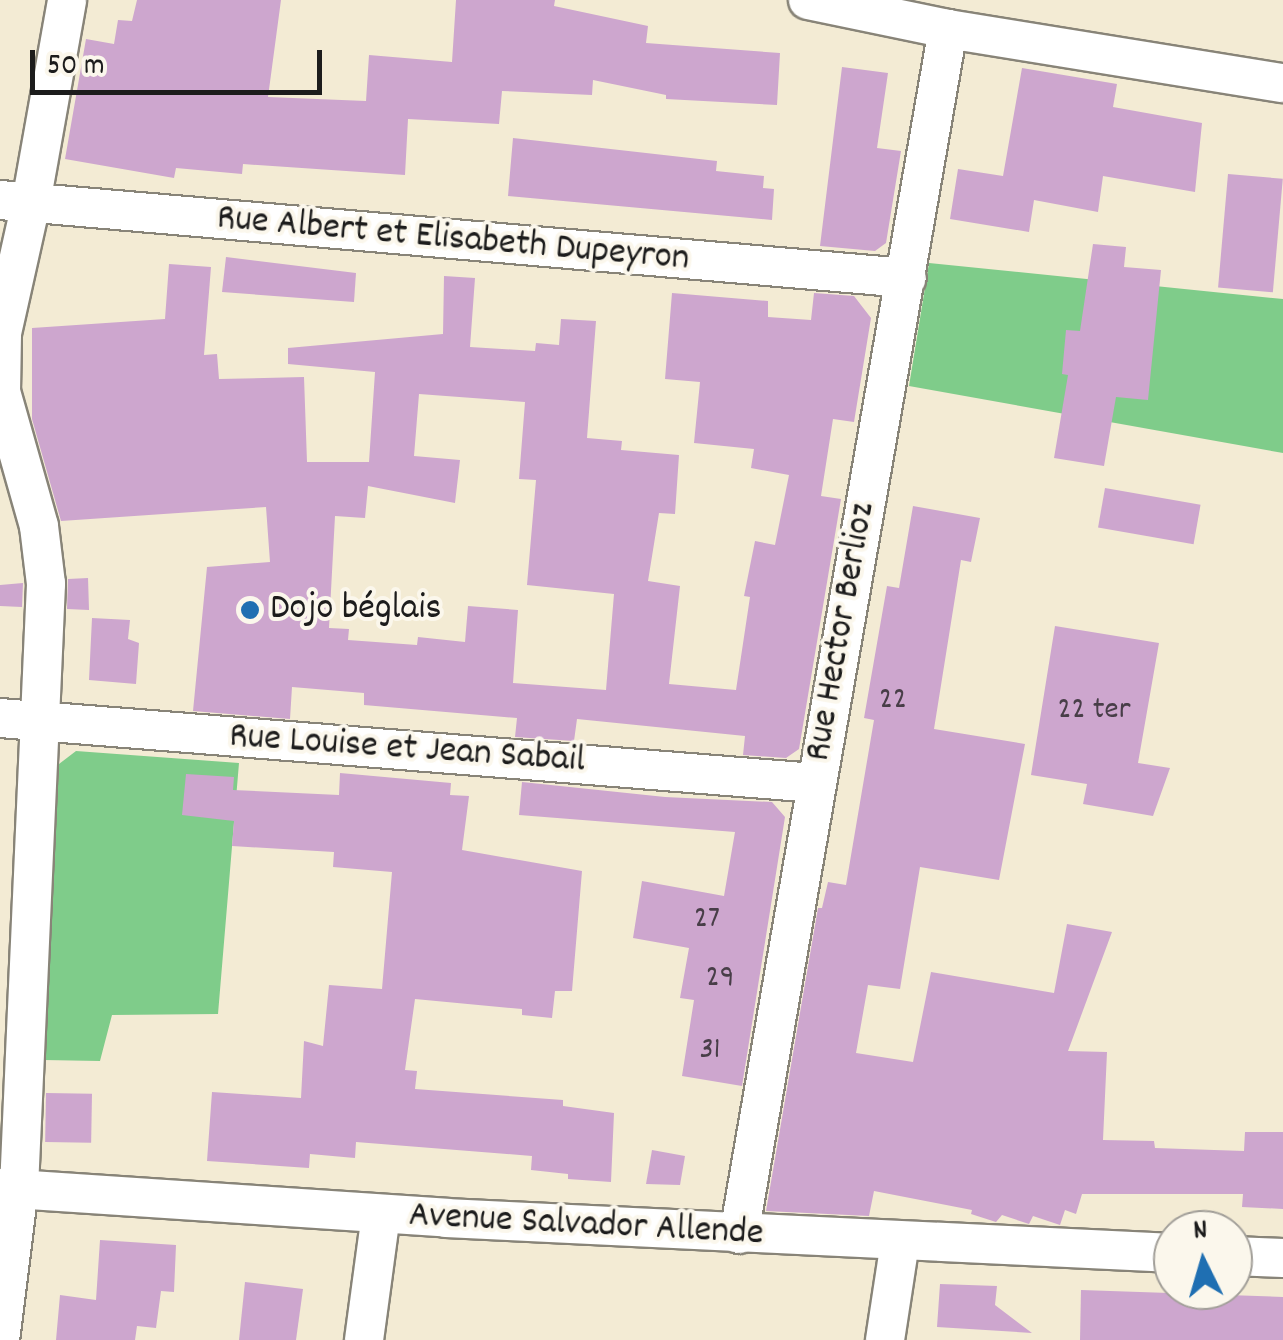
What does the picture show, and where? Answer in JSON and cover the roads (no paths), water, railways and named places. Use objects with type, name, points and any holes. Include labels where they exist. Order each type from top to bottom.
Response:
[{"type":"street","points":[[0,1340],[46,584],[39,526],[1,392],[2,332],[15,202],[67,0]]},
{"type":"street","points":[[808,0],[948,29],[1283,83]]},
{"type":"street","name":"Rue Hector Berlioz","points":[[739,1234],[814,783],[948,29]]},
{"type":"street","name":"Rue Albert et Elisabeth Dupeyron","points":[[15,202],[906,278]]},
{"type":"street","name":"Rue Louise et Jean Sabail","points":[[0,718],[814,783]]},
{"type":"street","name":"Avenue Salvador Allende","points":[[9,1188],[381,1214],[1153,1252]]},
{"type":"street","points":[[364,1340],[381,1214]]},
{"type":"street","points":[[886,1340],[900,1242]]},
{"type":"street","points":[[1253,1257],[1283,1258]]},
{"type":"place","name":"Dojo béglais","points":[[250,610]]}]
